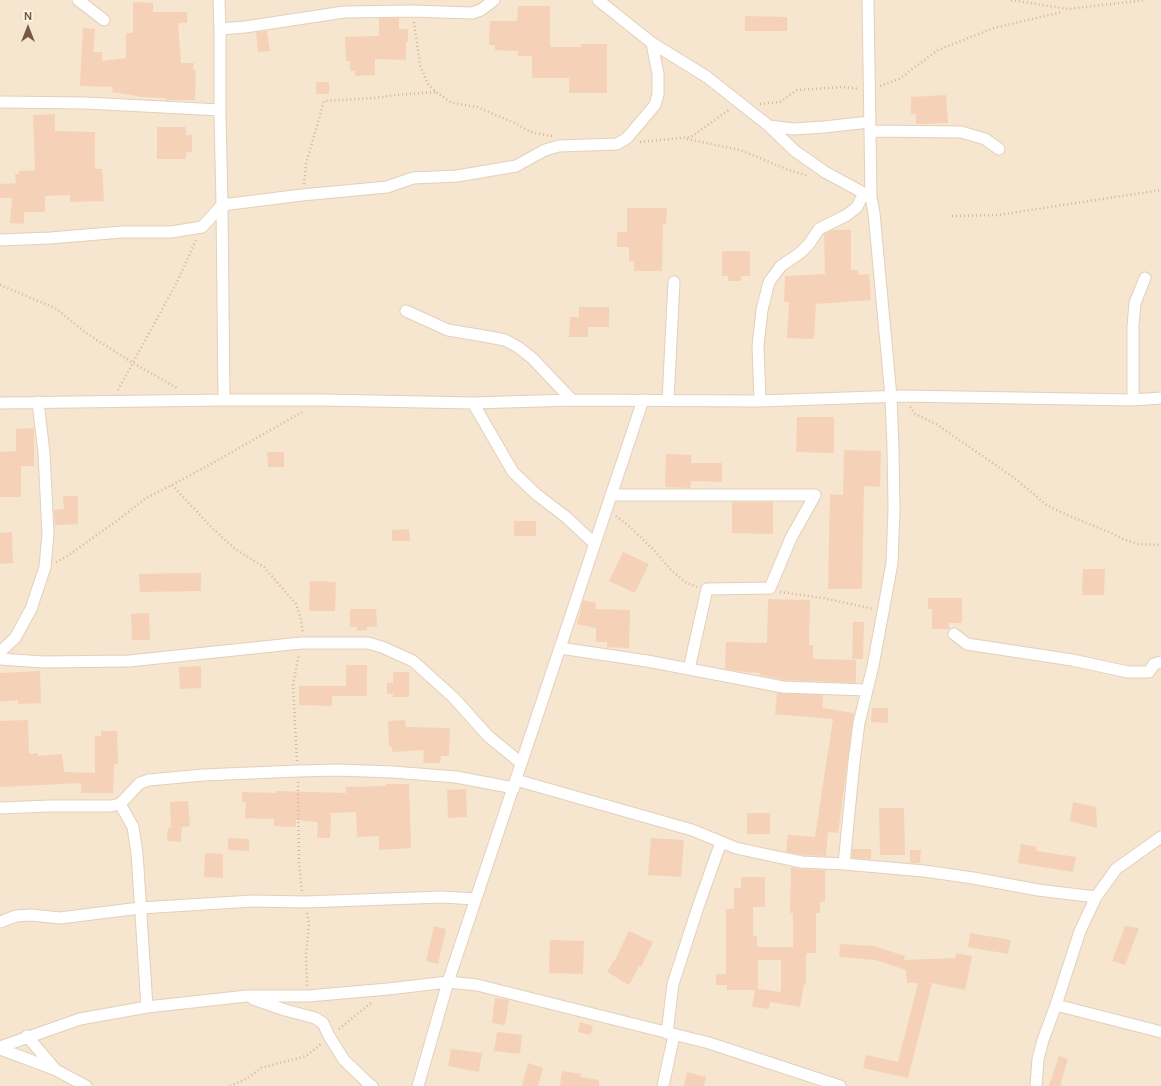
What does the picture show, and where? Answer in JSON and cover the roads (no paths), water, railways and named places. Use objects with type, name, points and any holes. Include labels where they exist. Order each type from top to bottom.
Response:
[{"type":"street","points":[[78,0],[104,20]]},
{"type":"street","points":[[218,0],[220,29],[224,400]]},
{"type":"street","points":[[220,29],[245,27],[344,12],[477,12],[494,0]]},
{"type":"street","points":[[598,0],[652,43],[707,77],[769,126],[794,150],[825,172],[867,195]]},
{"type":"street","points":[[844,864],[859,723],[873,666],[892,563],[894,499],[891,397],[874,213],[867,195],[870,126],[868,0]]},
{"type":"street","points":[[0,240],[50,238],[122,232],[171,232],[202,227],[222,205],[302,195],[387,187],[413,178],[458,176],[516,166],[545,150],[568,145],[618,144],[628,138],[655,105],[658,94],[658,74],[652,43]]},
{"type":"street","points":[[0,102],[86,103],[220,110]]},
{"type":"street","points":[[769,126],[794,129],[870,126],[961,132],[985,139],[999,149]]},
{"type":"street","points":[[760,401],[758,346],[762,310],[769,282],[781,266],[800,253],[809,244],[819,229],[847,215],[857,207],[867,195]]},
{"type":"street","points":[[1133,400],[1134,303],[1145,278]]},
{"type":"street","points":[[668,400],[674,282]]},
{"type":"street","points":[[406,311],[448,330],[505,340],[518,347],[532,358],[572,400]]},
{"type":"street","points":[[0,403],[224,400],[473,403],[572,400],[760,401],[903,396],[1133,400],[1161,398]]},
{"type":"street","points":[[418,1086],[448,982],[643,400]]},
{"type":"street","points":[[0,652],[15,638],[31,609],[44,566],[48,534],[44,453],[38,402]]},
{"type":"street","points":[[473,403],[513,472],[536,494],[566,517],[595,544]]},
{"type":"street","points":[[611,495],[815,495],[791,538],[770,588],[707,589],[689,669]]},
{"type":"street","points":[[954,634],[967,644],[1072,660],[1128,672],[1149,672],[1154,664],[1161,662]]},
{"type":"street","points":[[0,659],[43,662],[129,661],[301,643],[368,643],[382,647],[413,661],[454,698],[488,736],[521,763]]},
{"type":"street","points":[[560,648],[689,669],[783,687],[866,690]]},
{"type":"street","points":[[0,808],[111,806],[120,804],[140,784],[149,780],[203,775],[337,770],[409,773],[515,784],[692,830],[736,848],[802,862],[844,864],[931,872],[1038,890],[1096,897]]},
{"type":"street","points":[[120,804],[133,827],[137,853],[147,1007]]},
{"type":"street","points":[[1036,1086],[1038,1059],[1043,1040],[1080,931],[1096,897],[1116,869],[1161,837]]},
{"type":"street","points":[[663,1086],[671,1034],[673,984],[721,842]]},
{"type":"street","points":[[0,922],[16,916],[31,915],[60,918],[140,908],[253,901],[305,902],[442,897],[476,899]]},
{"type":"street","points":[[0,1048],[27,1036],[80,1019],[147,1007],[247,996],[308,996],[448,982],[477,985],[709,1043],[840,1086]]},
{"type":"street","points":[[247,996],[285,1010],[315,1018],[323,1023],[344,1060],[372,1086]]},
{"type":"street","points":[[1056,1005],[1161,1032]]},
{"type":"street","points":[[27,1036],[54,1069]]},
{"type":"street","points":[[0,1048],[54,1069],[86,1086]]}]
